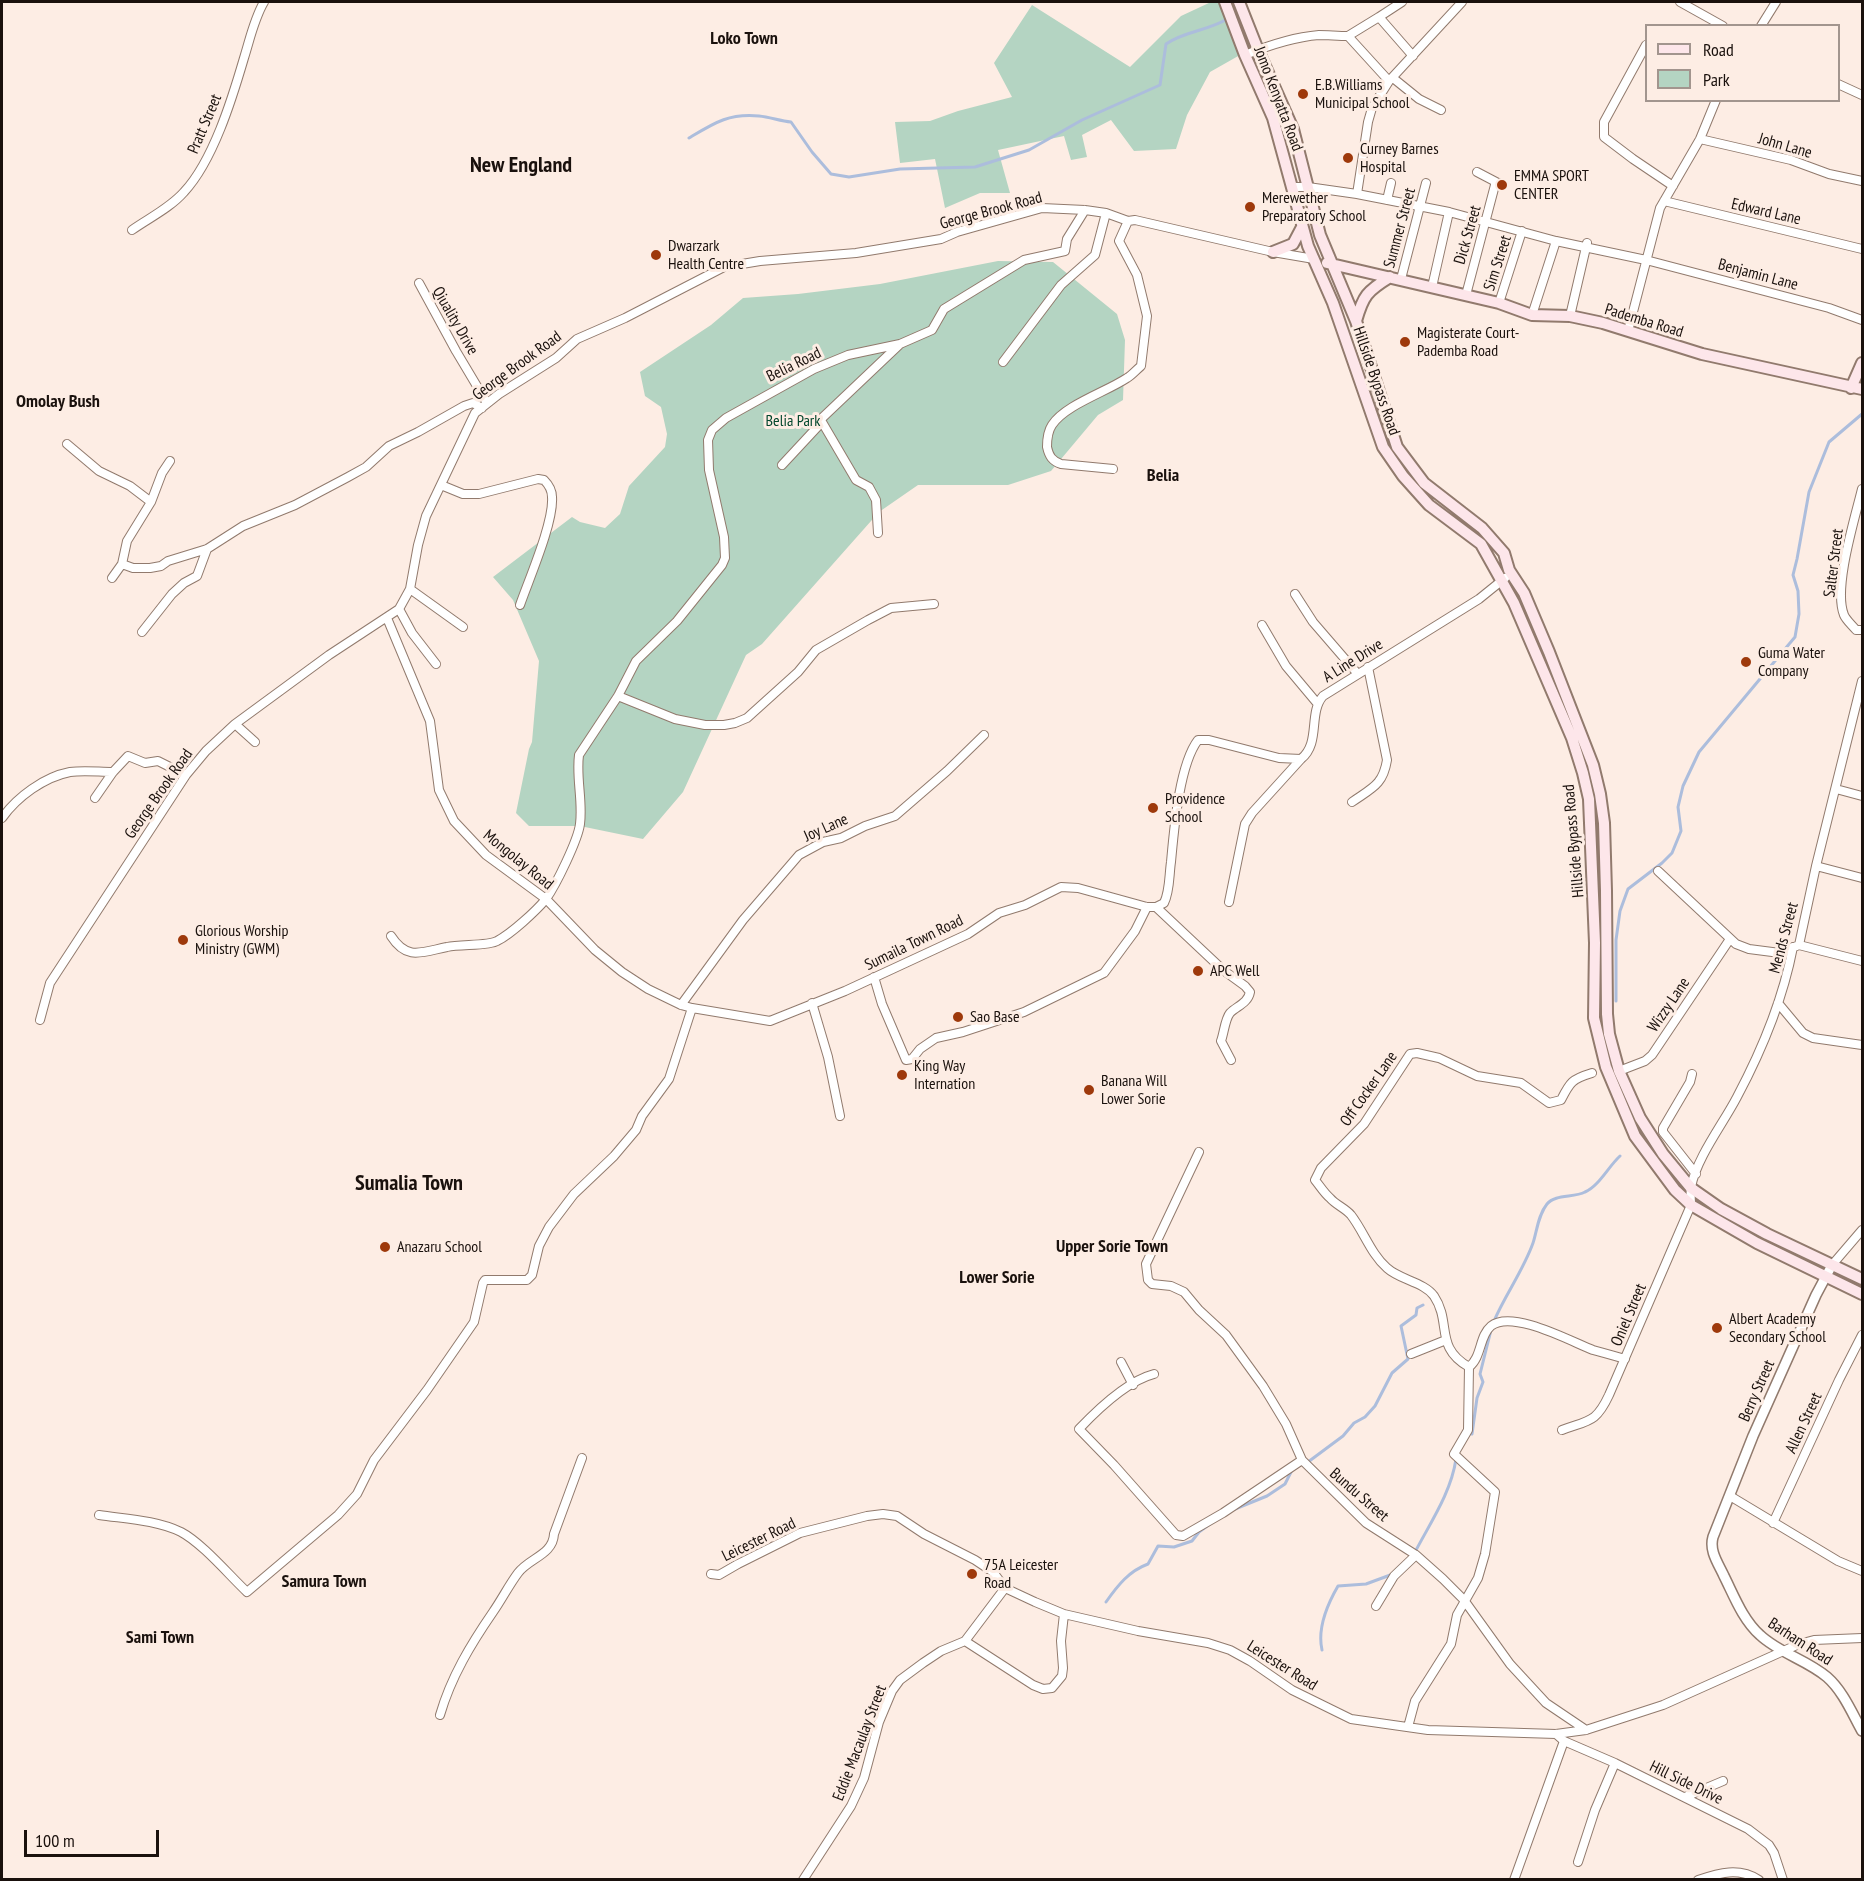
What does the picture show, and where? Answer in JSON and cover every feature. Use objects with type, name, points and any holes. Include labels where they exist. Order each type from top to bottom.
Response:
[{"type":"main road","name":"Jomo Kenyatta Road","points":[[1225,2],[1245,55],[1274,118],[1294,187],[1302,227],[1314,259]]},
{"type":"main road","name":"Jomo Kenyatta Road","points":[[1239,2],[1293,129],[1320,235],[1332,264]]},
{"type":"main road","points":[[1285,155],[1300,151]]},
{"type":"main road","points":[[1273,252],[1293,244],[1302,227]]},
{"type":"main road","points":[[1314,259],[1395,278]]},
{"type":"main road","name":"Hillside Bypass Road","points":[[1314,259],[1333,303],[1383,447],[1403,476],[1429,505],[1481,544],[1503,581],[1572,738],[1589,799],[1595,943],[1594,1018],[1612,1086],[1635,1136],[1675,1190],[1691,1205],[1757,1243],[1829,1270],[1863,1279]]},
{"type":"main road","name":"Hillside Bypass Road","points":[[1332,264],[1356,321],[1397,447],[1424,483],[1482,528],[1496,541],[1504,553],[1509,570],[1524,593],[1549,652],[1593,765],[1604,823],[1609,1034],[1619,1071],[1632,1101],[1652,1139],[1691,1188],[1721,1209],[1829,1270],[1863,1294]]},
{"type":"main road","points":[[1356,321],[1362,300],[1367,292],[1395,278]]},
{"type":"main road","name":"Pademba Road","points":[[1395,278],[1499,303],[1532,315],[1570,316],[1702,354],[1859,389]]},
{"type":"main road","points":[[1859,389],[1863,363]]},
{"type":"street","name":"Pratt Street","points":[[132,230],[175,201],[201,168],[233,93],[256,19],[264,2]]},
{"type":"street","points":[[1245,55],[1320,35],[1348,36],[1402,2]]},
{"type":"street","points":[[1357,194],[1372,108],[1391,80],[1462,2]]},
{"type":"street","points":[[1680,2],[1719,24]]},
{"type":"street","points":[[1762,24],[1776,2]]},
{"type":"street","points":[[1379,17],[1413,56]]},
{"type":"street","points":[[1348,36],[1391,80],[1419,99],[1441,110]]},
{"type":"street","points":[[1645,49],[1604,122],[1604,137],[1673,186]]},
{"type":"street","points":[[1840,84],[1863,95]]},
{"type":"street","points":[[1628,331],[1664,201],[1700,139],[1715,102]]},
{"type":"street","name":"John Lane","points":[[1700,139],[1791,160],[1829,174],[1863,182]]},
{"type":"street","name":"Dick Street","points":[[1466,295],[1495,185],[1498,183],[1477,172]]},
{"type":"street","points":[[1387,200],[1391,183]]},
{"type":"street","name":"Summer Street","points":[[1395,278],[1426,183]]},
{"type":"street","name":"Benjamin Lane","points":[[1294,187],[1357,194],[1449,212],[1556,241],[1587,244],[1829,308],[1863,320]]},
{"type":"street","name":"Edward Lane","points":[[1664,201],[1863,249]]},
{"type":"street","name":"George Brook Road","points":[[40,1020],[50,983],[186,775],[206,751],[235,724],[329,655],[399,609],[410,590],[426,516],[475,413],[556,358],[577,339],[625,318],[724,267],[760,261],[856,253],[941,239],[957,232],[1042,208],[1106,213],[1128,221],[1135,220],[1273,252],[1314,259]]},
{"type":"street","name":"Belia Road","points":[[618,696],[636,661],[677,621],[718,571],[724,558],[724,537],[709,470],[708,440],[712,430],[726,418],[814,369],[848,355],[900,344],[932,330],[944,309],[1003,271],[1024,260],[1065,251],[1067,239],[1085,210]]},
{"type":"street","points":[[1432,287],[1449,212]]},
{"type":"street","points":[[1003,362],[1061,285],[1095,255],[1106,213]]},
{"type":"street","points":[[1113,469],[1054,462],[1047,447],[1050,426],[1060,416],[1127,378],[1141,366],[1147,316],[1137,275],[1119,241],[1128,221]]},
{"type":"street","name":"Sim Street","points":[[1499,303],[1522,231]]},
{"type":"street","points":[[1532,315],[1556,241]]},
{"type":"street","points":[[1570,316],[1587,244]]},
{"type":"street","name":"Qiuality Drive","points":[[419,283],[485,406]]},
{"type":"street","points":[[782,465],[822,422],[821,419],[900,344]]},
{"type":"street","points":[[122,564],[134,568],[150,568],[207,549],[243,526],[295,505],[366,467],[389,446],[454,411],[473,403],[485,406]]},
{"type":"street","points":[[822,422],[856,480],[869,487],[876,500],[878,533]]},
{"type":"street","points":[[67,444],[99,471],[130,486],[151,502]]},
{"type":"street","points":[[112,578],[122,564],[127,541],[151,502],[162,473],[170,461]]},
{"type":"street","points":[[441,485],[463,494],[479,494],[538,479],[544,480],[551,489],[552,506],[547,526],[520,605]]},
{"type":"street","name":"Salter Street","points":[[1863,489],[1854,519],[1841,597],[1844,615],[1856,630],[1863,630]]},
{"type":"street","points":[[142,632],[172,594],[196,576],[207,549]]},
{"type":"street","name":"A Line Drive","points":[[1229,902],[1245,824],[1252,813],[1311,747],[1317,703],[1357,673],[1414,640],[1503,581],[1509,570]]},
{"type":"street","points":[[410,590],[463,627]]},
{"type":"street","points":[[1295,594],[1312,622],[1357,673]]},
{"type":"street","points":[[391,936],[397,945],[414,954],[455,945],[490,943],[497,941],[546,899],[580,826],[579,755],[618,696],[675,719],[705,725],[735,723],[747,718],[798,672],[816,650],[891,608],[934,604]]},
{"type":"street","points":[[399,609],[412,633],[436,664]]},
{"type":"street","name":"Mongolay Road","points":[[387,618],[430,721],[437,780],[447,809],[454,821],[486,855],[546,899],[595,950],[622,972],[648,989],[681,1005]]},
{"type":"street","points":[[1262,625],[1286,666],[1317,703]]},
{"type":"street","points":[[1352,802],[1379,784],[1385,773],[1387,760],[1368,667]]},
{"type":"street","name":"Mends Street","points":[[1691,1188],[1696,1174],[1755,1061],[1786,982],[1859,709],[1863,681]]},
{"type":"street","points":[[235,724],[255,742]]},
{"type":"street","name":"Joy Lane","points":[[681,1005],[743,920],[799,855],[823,842],[841,838],[865,826],[895,816],[984,735]]},
{"type":"street","points":[[874,977],[882,1004],[906,1060],[912,1059],[920,1048],[936,1038],[963,1032],[1024,1012],[1104,973],[1152,907],[1164,903],[1167,897],[1174,824],[1180,791],[1191,748],[1198,740],[1209,740],[1279,758],[1301,759]]},
{"type":"street","points":[[94,798],[128,756],[146,763],[158,761],[186,775]]},
{"type":"street","points":[[2,818],[30,790],[65,774],[113,772]]},
{"type":"street","points":[[1836,789],[1863,796]]},
{"type":"street","points":[[1816,866],[1863,878]]},
{"type":"street","points":[[1658,871],[1730,939],[1743,947],[1780,953],[1796,946],[1863,961]]},
{"type":"street","name":"Sumaila Town Road","points":[[681,1005],[770,1021],[845,991],[968,934],[999,913],[1025,905],[1061,887],[1078,888],[1152,907]]},
{"type":"street","points":[[1152,907],[1250,992],[1248,999],[1226,1020],[1226,1029],[1221,1041],[1231,1060]]},
{"type":"street","name":"Wizzy Lane","points":[[1619,1071],[1645,1061],[1652,1055],[1730,939]]},
{"type":"street","points":[[812,1003],[828,1057],[840,1116]]},
{"type":"street","points":[[1778,1003],[1803,1034],[1813,1038],[1863,1046]]},
{"type":"street","points":[[99,1515],[154,1523],[182,1533],[247,1592],[338,1515],[357,1494],[375,1460],[474,1322],[483,1283],[486,1280],[527,1280],[532,1275],[539,1246],[549,1227],[574,1194],[614,1156],[636,1130],[642,1116],[669,1079],[692,1008]]},
{"type":"street","name":"Off Cocker Lane","points":[[1446,1340],[1439,1308],[1431,1292],[1395,1275],[1374,1255],[1349,1213],[1330,1199],[1315,1180],[1320,1168],[1364,1124],[1410,1054],[1428,1055],[1451,1062],[1477,1076],[1521,1083],[1549,1103],[1561,1100],[1569,1085],[1576,1078],[1592,1073]]},
{"type":"street","points":[[1692,1074],[1663,1132],[1696,1174]]},
{"type":"street","name":"Bundu Street","points":[[1199,1152],[1146,1264],[1148,1280],[1152,1284],[1171,1286],[1184,1292],[1199,1310],[1226,1335],[1263,1386],[1286,1424],[1302,1461],[1366,1523],[1416,1554],[1464,1599],[1510,1664],[1546,1703],[1586,1730]]},
{"type":"street","name":"Oniel Street","points":[[1562,1430],[1599,1414],[1691,1205],[1691,1188]]},
{"type":"street","name":"Berry Street","points":[[1712,1542],[1753,1436],[1829,1270],[1863,1230]]},
{"type":"street","points":[[1408,1727],[1415,1701],[1451,1644],[1457,1615],[1464,1599],[1478,1578],[1485,1554],[1495,1492],[1454,1454],[1468,1430],[1469,1366],[1476,1359],[1491,1326],[1500,1322],[1535,1327],[1593,1350],[1625,1359]]},
{"type":"street","name":"Allen Street","points":[[1773,1523],[1839,1380],[1863,1335]]},
{"type":"street","points":[[1412,1353],[1446,1340],[1452,1354],[1469,1366]]},
{"type":"street","points":[[1121,1362],[1133,1385]]},
{"type":"street","points":[[1154,1374],[1142,1377],[1104,1403],[1079,1429],[1179,1536],[1183,1536],[1223,1513],[1302,1461]]},
{"type":"street","points":[[440,1715],[458,1669],[477,1634],[507,1588],[523,1566],[550,1549],[554,1542],[554,1534],[582,1458]]},
{"type":"street","points":[[1730,1496],[1838,1561],[1863,1571]]},
{"type":"street","name":"Leicester Road","points":[[711,1574],[719,1575],[800,1533],[850,1519],[883,1514],[897,1516],[924,1534],[975,1560],[993,1572],[1005,1588],[1064,1614],[1138,1631],[1209,1643],[1230,1650],[1292,1690],[1351,1719],[1462,1732],[1556,1734],[1586,1730],[1663,1705],[1792,1646],[1814,1640],[1863,1638]]},
{"type":"street","name":"Barham Road","points":[[1712,1542],[1712,1550],[1749,1624],[1760,1636],[1812,1666],[1828,1678],[1842,1695],[1863,1731]]},
{"type":"street","points":[[1376,1606],[1394,1576],[1416,1554]]},
{"type":"street","points":[[1005,1588],[965,1641],[1033,1685],[1043,1689],[1052,1688],[1062,1676],[1061,1641],[1064,1614]]},
{"type":"street","name":"Eddie Macaulay Street","points":[[803,1880],[851,1806],[864,1778],[879,1722],[892,1691],[900,1680],[941,1650],[965,1641]]},
{"type":"street","name":"Hill Side Drive","points":[[1556,1734],[1564,1742],[1615,1763],[1748,1829],[1769,1845],[1783,1880]]},
{"type":"street","points":[[1514,1880],[1564,1742]]},
{"type":"street","points":[[1578,1862],[1615,1763]]},
{"type":"street","points":[[1685,1797],[1723,1781]]},
{"type":"street","points":[[1698,1880],[1731,1871],[1741,1872],[1759,1880]]},
{"type":"green space","points":[[1211,2],[1225,2],[1240,55],[1210,72],[1187,115],[1176,149],[1134,151],[1111,120],[1082,135],[1087,157],[1071,160],[1064,136],[998,150],[1010,193],[980,193],[945,208],[935,159],[900,163],[895,122],[930,121],[1012,97],[994,63],[1032,5],[1130,67],[1181,16]]},
{"type":"green space","name":"Belia Park","points":[[998,261],[1053,262],[1117,314],[1125,340],[1123,400],[1098,415],[1051,471],[1008,485],[918,485],[879,512],[762,644],[746,655],[683,792],[643,839],[580,826],[529,826],[516,813],[532,742],[539,661],[513,600],[493,577],[572,517],[580,522],[605,528],[620,514],[629,486],[665,447],[667,434],[661,407],[645,396],[640,372],[711,325],[743,298],[880,284]]},
{"type":"waterway","points":[[689,138],[730,118],[759,116],[791,122],[831,174],[849,177],[900,169],[975,167],[1029,150],[1082,120],[1160,85],[1166,44],[1180,36],[1227,19]]},
{"type":"waterway","points":[[1616,1001],[1616,940],[1620,911],[1628,889],[1672,853],[1681,831],[1678,807],[1683,786],[1699,752],[1795,637],[1799,614],[1798,591],[1793,575],[1809,492],[1829,442],[1862,414]]},
{"type":"waterway","points":[[1494,1321],[1529,1253],[1547,1204],[1555,1199],[1581,1194],[1590,1189],[1620,1156]]},
{"type":"waterway","points":[[1308,1462],[1343,1436],[1354,1423],[1365,1417],[1375,1406],[1392,1373],[1408,1359],[1401,1326],[1416,1315],[1417,1308],[1423,1305]]},
{"type":"waterway","points":[[1466,1433],[1472,1434],[1477,1398],[1483,1382],[1480,1374],[1491,1330]]},
{"type":"waterway","points":[[1414,1554],[1445,1496],[1456,1459]]},
{"type":"waterway","points":[[1235,1509],[1267,1496],[1285,1484],[1292,1470]]},
{"type":"waterway","points":[[1106,1602],[1124,1579],[1135,1570],[1148,1564],[1158,1546],[1174,1547],[1192,1541],[1199,1532],[1214,1521]]},
{"type":"waterway","points":[[1322,1650],[1322,1625],[1338,1586],[1366,1584],[1393,1574]]},
{"type":"place","name":"E.B.Williams Municipal School","points":[[1303,94]]},
{"type":"place","name":"Curney Barnes Hospital","points":[[1348,158]]},
{"type":"place","name":"EMMA SPORT CENTER","points":[[1502,185]]},
{"type":"place","name":"Merewether Preparatory School","points":[[1250,207]]},
{"type":"place","name":"Dwarzark Health Centre","points":[[656,255]]},
{"type":"place","name":"Magisterate Court- Pademba Road","points":[[1405,342]]},
{"type":"place","name":"Guma Water Company","points":[[1746,662]]},
{"type":"place","name":"Providence School","points":[[1153,808]]},
{"type":"place","name":"Glorious Worship Ministry (GWM)","points":[[183,940]]},
{"type":"place","name":"APC Well","points":[[1198,971]]},
{"type":"place","name":"Sao Base","points":[[958,1017]]},
{"type":"place","name":"King Way Internation","points":[[902,1075]]},
{"type":"place","name":"Banana Will Lower Sorie","points":[[1089,1090]]},
{"type":"place","name":"Anazaru School","points":[[385,1247]]},
{"type":"place","name":"Albert Academy Secondary School","points":[[1717,1328]]},
{"type":"place","name":"75A Leicester Road","points":[[972,1574]]},
{"type":"district","name":"Loko Town","points":[[744,39]]},
{"type":"district","name":"New England","points":[[521,166]]},
{"type":"district","name":"Omolay Bush","points":[[58,402]]},
{"type":"district","name":"Belia","points":[[1163,476]]},
{"type":"district","name":"Sumalia Town","points":[[409,1184]]},
{"type":"district","name":"Upper Sorie Town","points":[[1112,1247]]},
{"type":"district","name":"Lower Sorie","points":[[997,1278]]},
{"type":"district","name":"Samura Town","points":[[324,1582]]},
{"type":"district","name":"Sami Town","points":[[160,1638]]}]
